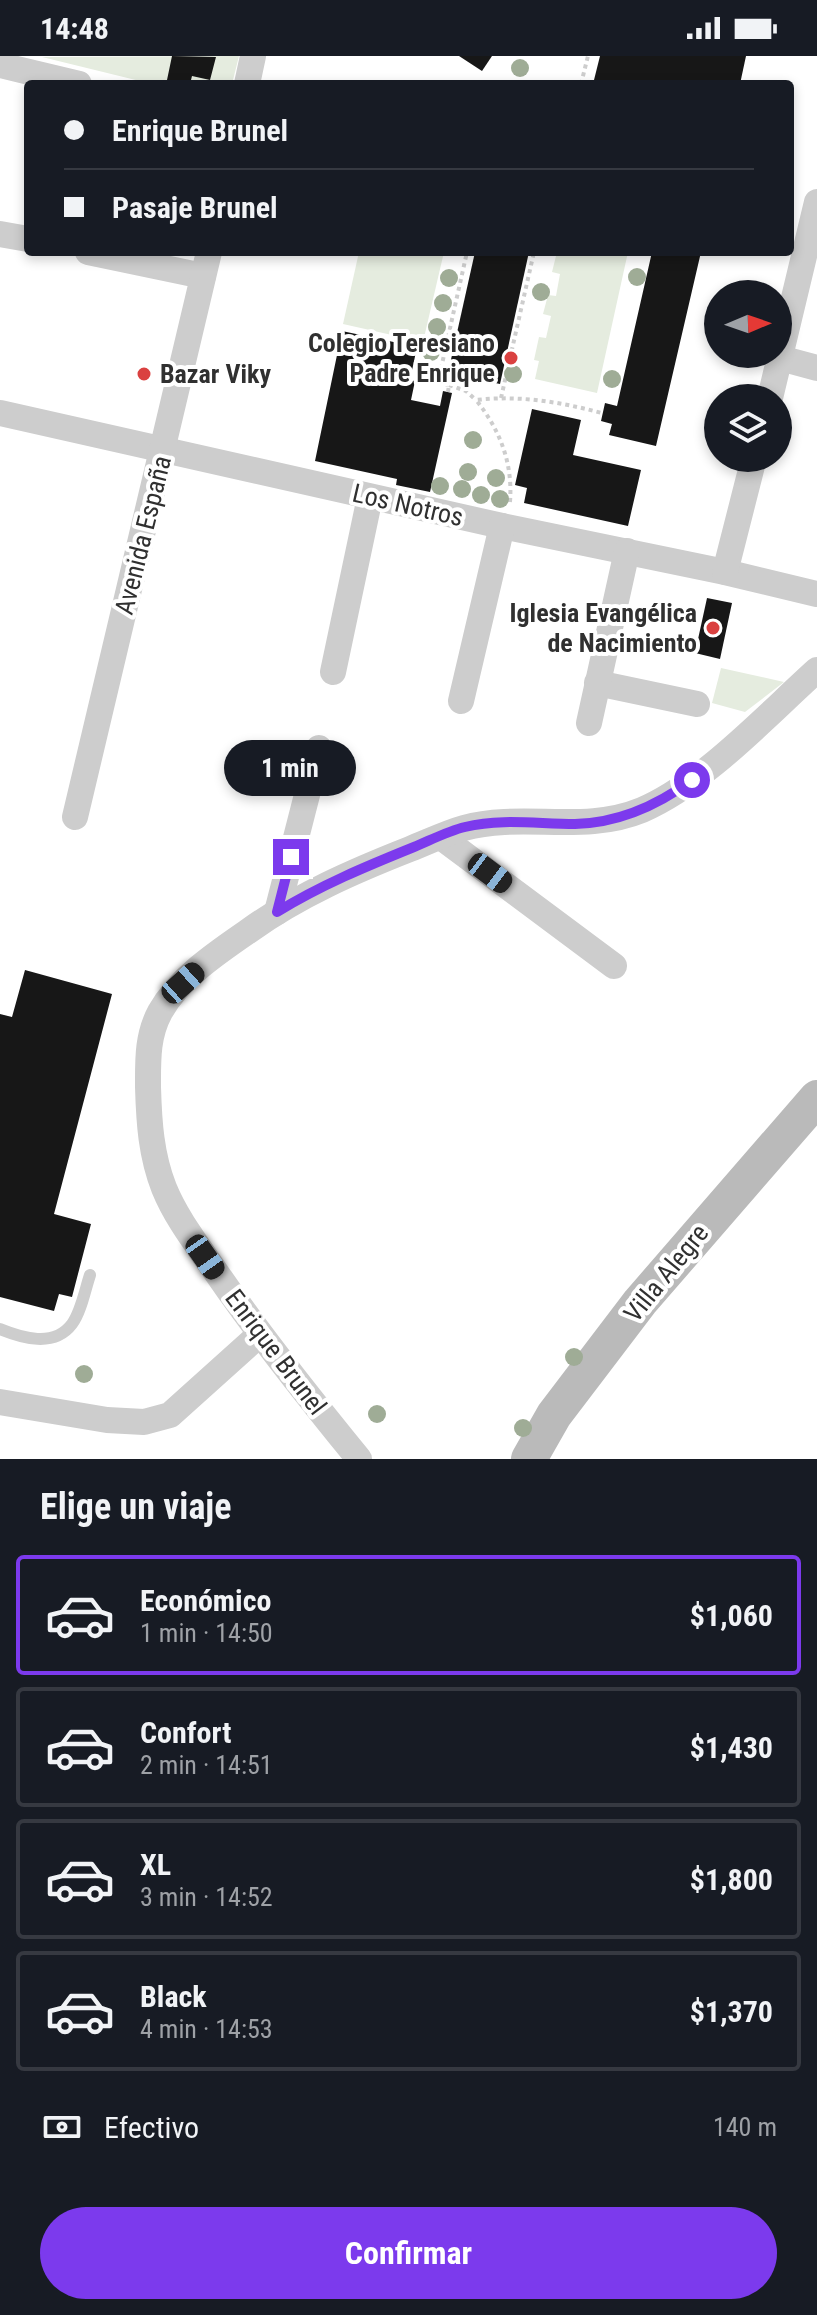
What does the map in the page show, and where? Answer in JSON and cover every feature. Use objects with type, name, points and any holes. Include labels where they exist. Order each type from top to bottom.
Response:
[{"type":"main road","name":"Villa Alegre","points":[[529,1459],[554,1415],[640,1302],[817,1098]]},
{"type":"street","points":[[248,80],[253,56]]},
{"type":"street","points":[[15,64],[66,80]]},
{"type":"street","points":[[792,307],[817,202]]},
{"type":"street","points":[[0,234],[24,238]]},
{"type":"street","points":[[127,256],[206,264]]},
{"type":"street","name":"Avenida España","points":[[75,817],[206,264]]},
{"type":"street","points":[[792,361],[817,368]]},
{"type":"street","name":"Los Notros","points":[[0,413],[817,594]]},
{"type":"street","points":[[725,572],[750,472]]},
{"type":"street","points":[[333,672],[370,497]]},
{"type":"street","points":[[461,701],[502,526]]},
{"type":"street","points":[[589,723],[627,551]]},
{"type":"street","name":"Enrique Brunel","points":[[359,1459],[259,1335],[187,1231],[165,1188],[151,1141],[148,1054],[158,1015],[174,993],[226,947],[277,912],[340,877],[463,828],[530,821],[600,822],[639,811],[676,792],[817,670]]},
{"type":"street","points":[[597,683],[697,704]]},
{"type":"street","points":[[277,912],[319,748]]},
{"type":"street","points":[[441,837],[614,966]]},
{"type":"street","points":[[0,1402],[107,1420],[144,1422],[170,1415],[259,1335]]},
{"type":"lane","points":[[0,1329],[22,1338],[52,1339],[72,1325],[90,1275]]},
{"type":"path","points":[[582,80],[588,56]]},
{"type":"path","points":[[466,256],[438,382],[466,391],[476,400],[501,438],[508,461],[510,506],[502,526]]},
{"type":"path","points":[[501,398],[533,256]]},
{"type":"path","points":[[443,358],[451,360]]},
{"type":"path","points":[[448,392],[449,385]]},
{"type":"path","points":[[476,400],[501,398],[560,402],[602,413]]},
{"type":"shaded area","points":[[239,56],[233,80],[136,80],[42,57]]},
{"type":"shaded area","points":[[358,256],[443,256],[423,342],[343,324]]},
{"type":"shaded area","points":[[556,256],[627,256],[597,393],[535,379],[539,361],[534,360],[539,337],[546,338],[551,316],[543,314],[548,295],[556,296],[560,274],[552,272]]},
{"type":"shaded area","points":[[721,668],[784,682],[745,712],[712,703]]},
{"type":"building","points":[[172,56],[216,57],[210,80],[192,76],[191,80],[167,80]]},
{"type":"building","points":[[459,56],[492,56],[482,71]]},
{"type":"building","points":[[600,56],[746,56],[741,80],[594,80]]},
{"type":"building","points":[[474,256],[528,256],[500,384],[448,373]]},
{"type":"building","points":[[651,256],[700,256],[656,446],[609,435],[612,424],[601,421],[605,403],[617,406]]},
{"type":"building","points":[[342,331],[417,347],[410,380],[415,381],[411,400],[440,406],[443,391],[452,393],[430,492],[396,485],[397,479],[315,461]]},
{"type":"building","points":[[532,409],[581,420],[573,455],[641,470],[628,526],[524,503],[527,488],[515,485]]},
{"type":"building","name":"Iglesia Evangélica de Nacimiento","points":[[707,598],[732,603],[720,659],[695,653]]},
{"type":"building","points":[[25,970],[112,994],[54,1214],[91,1224],[72,1297],[59,1294],[54,1311],[0,1297],[0,1014],[12,1017]]},
{"type":"place","name":"Colegio Teresiano Padre Enrique","points":[[511,358]]},
{"type":"place","name":"Bazar Viky","points":[[144,374]]},
{"type":"place","name":"Iglesia Evangélica de Nacimiento","points":[[713,628]]},
{"type":"route","points":[[291,857],[277,912],[340,877],[463,828],[507,821],[600,822],[639,811],[692,780]]}]
